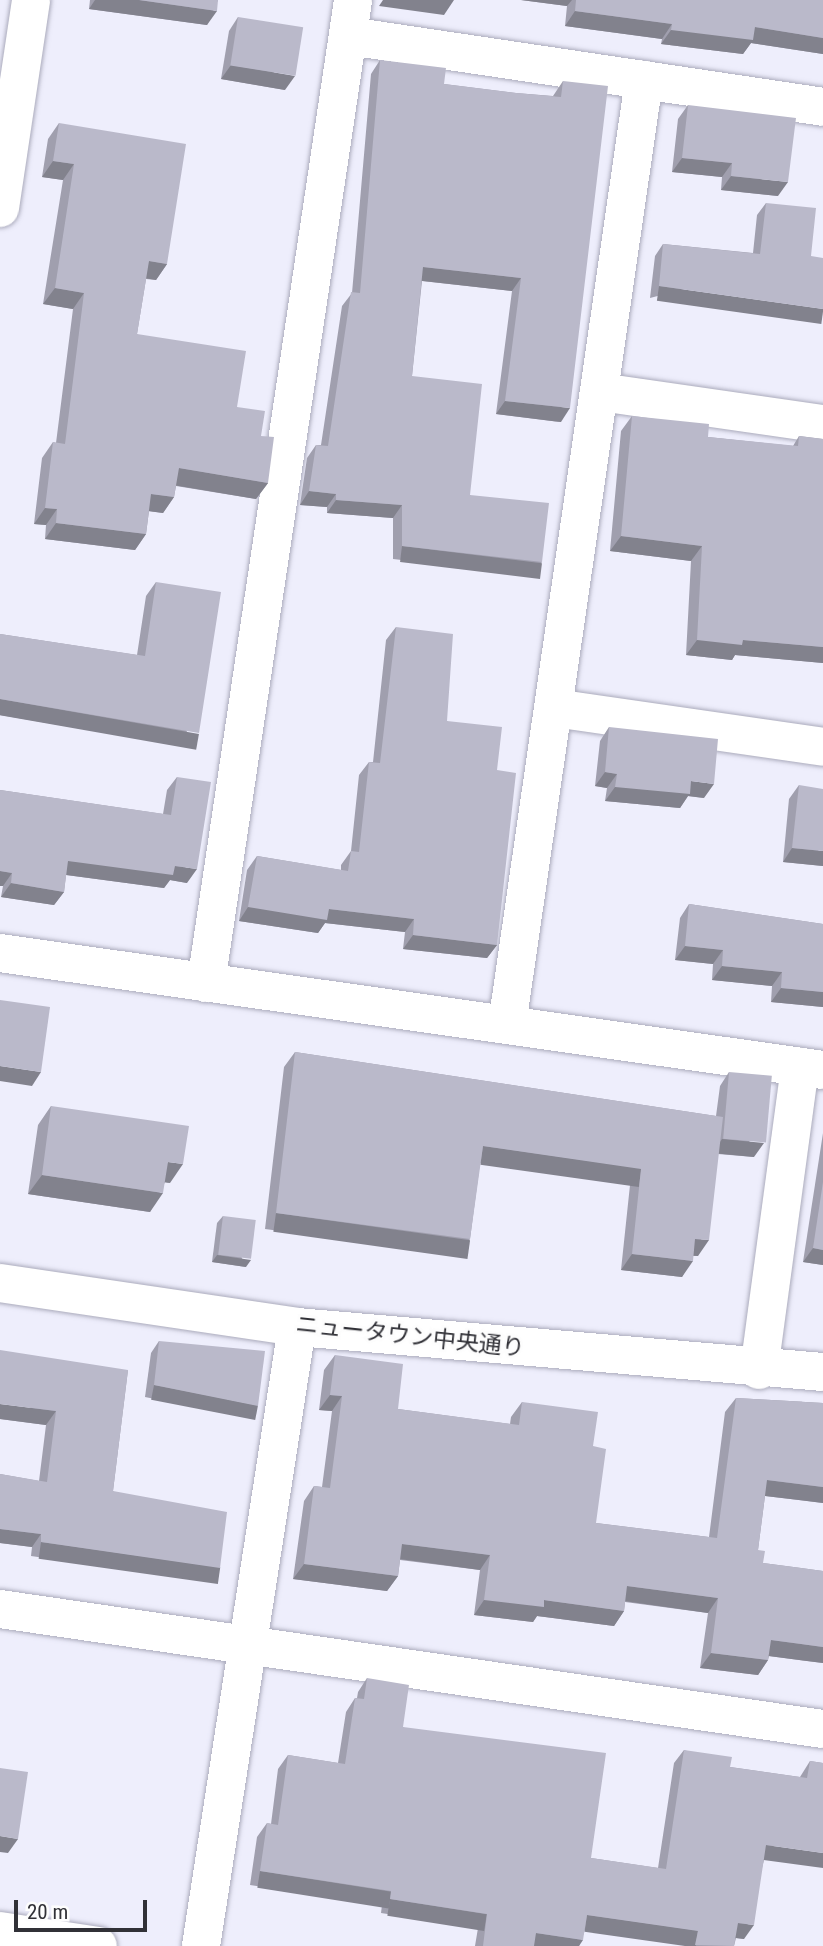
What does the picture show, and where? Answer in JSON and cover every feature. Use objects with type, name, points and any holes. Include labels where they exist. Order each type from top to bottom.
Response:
[{"type":"street","points":[[0,208],[31,0]]},
{"type":"street","points":[[205,983],[351,18],[644,80],[823,107]]},
{"type":"street","points":[[507,1025],[644,80]]},
{"type":"street","points":[[600,392],[823,424]]},
{"type":"street","points":[[554,708],[823,747]]},
{"type":"street","points":[[0,953],[811,1068],[759,1370]]},
{"type":"street","name":"ニュータウン中央通り","points":[[0,1283],[297,1327],[759,1370],[823,1372]]},
{"type":"street","points":[[201,1946],[297,1327]]},
{"type":"street","points":[[0,1609],[823,1729]]},
{"type":"street","points":[[0,1931],[98,1946]]},
{"type":"building","points":[[139,0],[218,0],[217,11]]},
{"type":"building","points":[[576,0],[823,0],[823,38],[755,27],[753,40],[671,30],[672,24],[575,11]]},
{"type":"building","points":[[238,17],[303,27],[296,76],[230,65]]},
{"type":"building","points":[[380,60],[446,68],[444,84],[516,93],[561,97],[563,81],[608,86],[570,408],[505,401],[521,278],[423,267],[412,376],[482,384],[470,495],[549,503],[542,562],[402,546],[402,505],[336,500],[336,494],[309,491],[316,445],[328,446],[351,292],[360,293]]},
{"type":"building","points":[[688,105],[796,118],[788,182],[731,176],[732,163],[682,158]]},
{"type":"building","points":[[59,123],[186,144],[167,264],[149,261],[137,334],[246,351],[237,407],[265,411],[261,436],[274,437],[268,483],[179,468],[174,497],[151,494],[146,534],[56,523],[57,509],[45,508],[53,442],[65,444],[84,293],[55,288],[74,164],[53,161]]},
{"type":"building","points":[[766,203],[816,208],[811,256],[823,258],[823,309],[659,286],[663,244],[760,254]]},
{"type":"building","points":[[632,416],[709,424],[708,437],[798,446],[799,436],[823,439],[823,647],[743,640],[742,645],[697,640],[702,546],[621,536]]},
{"type":"building","points":[[156,582],[221,592],[199,733],[0,699],[0,634],[145,656]]},
{"type":"building","points":[[396,627],[453,634],[447,721],[502,727],[497,770],[516,773],[497,945],[413,935],[414,919],[329,909],[327,920],[248,907],[257,856],[348,871],[351,851],[359,852],[369,762],[380,763]]},
{"type":"building","points":[[609,727],[718,739],[714,784],[691,781],[690,794],[615,787],[617,774],[605,772]]},
{"type":"building","points":[[177,777],[211,782],[197,869],[175,866],[173,875],[68,861],[64,892],[11,883],[12,873],[0,871],[0,790],[171,815]]},
{"type":"building","points":[[799,785],[823,789],[823,851],[792,848]]},
{"type":"building","points":[[689,904],[823,924],[823,992],[781,988],[782,972],[722,966],[723,950],[685,946]]},
{"type":"building","points":[[0,1000],[50,1007],[41,1072],[0,1066]]},
{"type":"building","points":[[295,1052],[723,1117],[709,1240],[695,1239],[693,1261],[632,1254],[641,1169],[483,1146],[470,1239],[276,1213]]},
{"type":"building","points":[[729,1072],[772,1076],[766,1142],[723,1139]]},
{"type":"building","points":[[51,1106],[189,1126],[183,1164],[168,1162],[163,1193],[42,1175]]},
{"type":"building","points":[[823,1182],[823,1250],[813,1248]]},
{"type":"building","points":[[223,1216],[256,1220],[251,1259],[218,1255]]},
{"type":"building","points":[[159,1341],[265,1351],[258,1406],[154,1385]]},
{"type":"building","points":[[0,1350],[128,1370],[113,1491],[227,1512],[220,1568],[41,1542],[41,1534],[0,1529],[0,1474],[47,1482],[56,1411],[0,1404]]},
{"type":"building","points":[[335,1355],[403,1364],[398,1409],[519,1425],[522,1402],[598,1412],[593,1446],[606,1449],[596,1523],[717,1538],[736,1398],[823,1403],[823,1487],[767,1480],[758,1550],[765,1551],[763,1563],[823,1571],[823,1647],[771,1640],[768,1660],[711,1653],[718,1598],[627,1586],[624,1611],[544,1600],[544,1607],[484,1600],[490,1555],[402,1544],[398,1576],[304,1564],[314,1486],[330,1488],[342,1396],[330,1395]]},
{"type":"building","points":[[367,1678],[409,1685],[403,1727],[606,1753],[591,1858],[666,1869],[684,1750],[732,1757],[730,1767],[807,1778],[810,1761],[823,1763],[823,1853],[766,1845],[754,1925],[738,1923],[734,1946],[695,1945],[698,1931],[587,1915],[583,1940],[536,1933],[534,1946],[483,1946],[487,1914],[390,1899],[391,1891],[260,1871],[267,1823],[278,1825],[288,1755],[345,1764],[355,1698],[364,1699]]},
{"type":"building","points":[[0,1768],[28,1772],[18,1839],[0,1836]]}]
